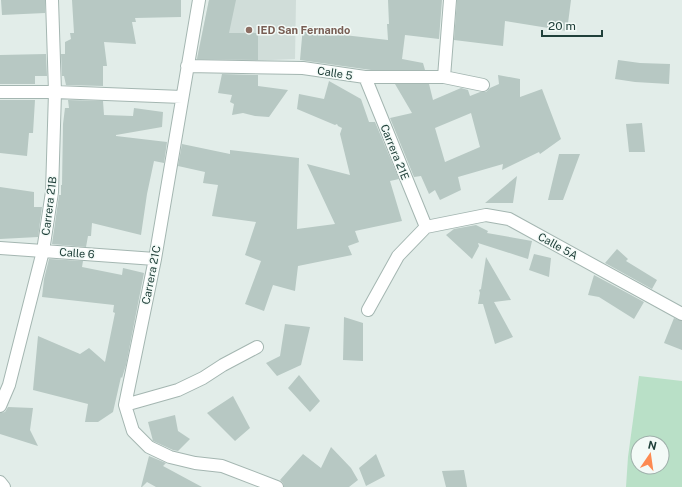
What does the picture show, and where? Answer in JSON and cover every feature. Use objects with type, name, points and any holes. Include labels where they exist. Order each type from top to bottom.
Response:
[{"type":"street","name":"Carrera 21B","points":[[0,406],[9,385],[43,251],[52,192],[55,92],[52,0]]},
{"type":"street","name":"Carrera 21C","points":[[125,405],[154,259],[199,0]]},
{"type":"street","points":[[444,77],[450,0]]},
{"type":"street","name":"Calle 5","points":[[187,66],[303,68],[365,77],[444,77],[483,85]]},
{"type":"street","name":"Carrera 21E","points":[[365,77],[426,227]]},
{"type":"street","points":[[0,92],[55,92],[182,96]]},
{"type":"street","name":"Calle 5A","points":[[426,227],[486,215],[509,219],[682,314]]},
{"type":"street","points":[[368,310],[398,256],[426,227]]},
{"type":"street","name":"Calle 6","points":[[0,248],[154,259]]},
{"type":"street","points":[[257,347],[223,365],[203,378],[178,390],[125,405],[133,431],[149,447],[170,457],[194,464],[222,466],[278,487]]},
{"type":"street","points":[[0,482],[4,487]]},
{"type":"shaded area","name":"IED San Fernando","points":[[209,0],[296,0],[295,59],[196,63]]},
{"type":"green space","points":[[639,376],[682,381],[682,487],[626,487],[630,442],[630,475],[670,475],[670,435],[631,435]]},
{"type":"building","points":[[1,0],[45,0],[45,13],[2,15]]},
{"type":"building","points":[[72,0],[181,0],[181,17],[135,18],[136,22],[132,22],[136,44],[104,42],[107,66],[103,66],[103,86],[66,85],[64,76],[62,76],[61,54],[65,54],[65,42],[71,39],[70,33],[74,33]]},
{"type":"building","points":[[209,0],[236,0],[229,33],[258,33],[258,60],[197,59]]},
{"type":"building","points":[[388,0],[442,0],[439,39],[405,35],[402,59],[423,63],[425,70],[371,70],[300,60],[303,26],[326,28],[325,32],[335,34],[388,40]]},
{"type":"building","points":[[457,0],[571,0],[567,31],[505,21],[503,46],[454,40]]},
{"type":"building","points":[[46,54],[47,76],[35,76],[35,84],[0,84],[0,55]]},
{"type":"building","points":[[618,60],[640,63],[670,64],[669,84],[615,79]]},
{"type":"building","points":[[222,74],[258,75],[258,86],[288,90],[269,117],[243,113],[232,115],[234,104],[230,102],[232,95],[218,93]]},
{"type":"building","points":[[498,75],[520,79],[520,97],[542,89],[561,139],[540,154],[539,152],[502,170],[503,164],[458,177],[461,190],[440,200],[435,190],[429,194],[421,176],[414,177],[390,118],[412,113],[395,84],[429,84],[433,100],[461,88],[468,90],[470,96],[480,92],[486,92],[490,88],[499,84]],"holes":[[[471,113],[480,147],[445,162],[435,128]]]},
{"type":"building","points":[[329,81],[361,99],[369,122],[375,122],[399,179],[390,181],[402,221],[355,231],[359,242],[348,246],[352,255],[298,266],[295,291],[273,285],[264,311],[245,304],[261,261],[245,255],[256,222],[212,216],[218,185],[203,183],[205,172],[178,166],[182,144],[230,154],[230,150],[299,158],[297,229],[335,224],[307,164],[350,175],[340,134],[342,128],[337,124],[335,125],[297,109],[299,94],[324,99]]},
{"type":"building","points":[[0,100],[35,100],[33,133],[29,133],[27,156],[0,153]]},
{"type":"building","points":[[68,100],[103,101],[104,115],[133,116],[134,108],[163,112],[162,127],[116,135],[167,142],[164,163],[154,161],[141,235],[92,223],[91,236],[88,236],[86,247],[52,244],[59,195],[61,195],[63,124],[65,108],[69,108]]},
{"type":"building","points":[[642,123],[645,152],[629,152],[626,124]]},
{"type":"building","points":[[559,154],[580,154],[563,200],[548,200]]},
{"type":"building","points":[[517,176],[513,203],[485,203]]},
{"type":"building","points":[[0,187],[34,192],[34,207],[42,207],[38,237],[0,239]]},
{"type":"building","points":[[476,225],[488,231],[487,233],[532,241],[528,259],[478,243],[479,246],[472,259],[446,235],[454,229]]},
{"type":"building","points":[[617,249],[628,259],[626,261],[657,280],[652,289],[605,263]]},
{"type":"building","points":[[534,254],[551,258],[549,277],[529,270]]},
{"type":"building","points":[[486,257],[511,300],[494,302],[513,337],[495,344],[483,304],[478,304],[480,293],[479,290],[481,289]]},
{"type":"building","points":[[49,259],[83,261],[82,267],[122,275],[123,268],[144,273],[126,365],[122,378],[121,377],[113,412],[98,422],[85,422],[88,404],[33,390],[38,336],[80,354],[89,348],[105,362],[115,313],[113,312],[114,305],[42,297],[44,279]]},
{"type":"building","points":[[594,275],[644,302],[634,319],[599,297],[588,295]]},
{"type":"building","points":[[344,317],[363,323],[363,361],[343,360]]},
{"type":"building","points":[[674,318],[682,321],[682,350],[664,343]]},
{"type":"building","points":[[285,324],[310,327],[301,365],[277,376],[266,363],[280,356]]},
{"type":"building","points":[[299,375],[320,401],[310,412],[288,388]]},
{"type":"building","points":[[233,396],[250,428],[235,441],[207,413]]},
{"type":"building","points":[[8,407],[33,408],[30,430],[38,446],[0,434],[0,413],[5,412]]},
{"type":"building","points":[[175,415],[178,431],[190,439],[178,451],[153,441],[148,422]]},
{"type":"building","points":[[331,447],[351,468],[358,480],[349,487],[284,487],[280,480],[303,454],[321,468]]},
{"type":"building","points":[[376,454],[385,476],[366,486],[359,468]]},
{"type":"building","points":[[149,456],[166,463],[163,466],[202,487],[156,487],[147,482],[141,487]]},
{"type":"building","points":[[464,470],[467,487],[446,487],[442,471]]},
{"type":"place","name":"IED San Fernando","points":[[249,30]]}]
